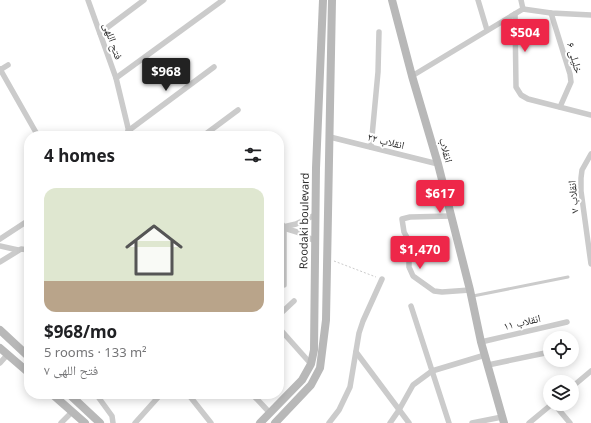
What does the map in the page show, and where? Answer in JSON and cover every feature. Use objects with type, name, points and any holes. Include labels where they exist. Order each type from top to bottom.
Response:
[{"type":"main road","name":"Roodaki boulevard","points":[[284,399],[302,380],[311,364],[314,350],[315,215],[323,0]]},
{"type":"main road","points":[[278,422],[311,385],[320,368],[326,320],[328,259],[332,0]]},
{"type":"main road","name":"انقلاب","points":[[392,0],[412,76],[438,164],[481,342],[503,420]]},
{"type":"main road","points":[[0,330],[24,352]]},
{"type":"main road","points":[[0,348],[24,368]]},
{"type":"main road","points":[[58,399],[85,423]]},
{"type":"main road","points":[[74,399],[100,423]]},
{"type":"main road","name":"Roodaki boulevard","points":[[260,423],[284,399]]},
{"type":"street","name":"فتح اللهی","points":[[88,0],[116,78],[129,131]]},
{"type":"street","points":[[100,33],[144,0]]},
{"type":"street","points":[[116,78],[224,0]]},
{"type":"street","points":[[478,0],[487,30]]},
{"type":"street","points":[[521,0],[523,9]]},
{"type":"street","points":[[412,76],[523,9],[551,13],[591,15]]},
{"type":"street","name":"خلیلی ۶","points":[[551,13],[570,74],[571,82],[560,107]]},
{"type":"street","points":[[515,14],[516,87],[521,95],[528,99],[591,115]]},
{"type":"street","points":[[371,147],[378,72],[379,32]]},
{"type":"street","points":[[8,65],[0,70],[35,131]]},
{"type":"street","points":[[132,131],[214,67]]},
{"type":"street","points":[[211,131],[238,110]]},
{"type":"street","name":"انقلاب ۲۲","points":[[330,137],[438,164]]},
{"type":"street","name":"انقلاب ۷","points":[[591,154],[582,170],[580,178],[591,264]]},
{"type":"street","points":[[284,227],[296,224],[315,215]]},
{"type":"street","points":[[451,216],[410,217],[402,219],[404,232],[409,241],[409,267],[413,276],[434,291],[470,293]]},
{"type":"street","points":[[0,240],[24,223]]},
{"type":"street","points":[[284,229],[297,232],[315,241]]},
{"type":"street","points":[[0,246],[18,250]]},
{"type":"street","points":[[0,262],[21,248],[24,248]]},
{"type":"street","points":[[329,423],[339,410],[350,387],[363,321],[382,279]]},
{"type":"street","points":[[284,310],[294,300]]},
{"type":"street","points":[[411,306],[449,423]]},
{"type":"street","name":"انقلاب ۱۱","points":[[481,342],[567,322]]},
{"type":"street","points":[[284,334],[311,364]]},
{"type":"street","points":[[356,352],[409,423]]},
{"type":"street","points":[[0,363],[8,354]]},
{"type":"street","points":[[488,366],[543,354]]},
{"type":"street","points":[[390,423],[400,410],[413,385],[432,371],[485,355]]},
{"type":"street","points":[[579,381],[591,371]]},
{"type":"street","points":[[100,399],[112,416],[113,423]]},
{"type":"street","points":[[135,423],[156,399]]},
{"type":"street","points":[[192,399],[211,423]]},
{"type":"street","points":[[257,399],[270,413]]},
{"type":"street","points":[[529,423],[544,411]]},
{"type":"street","points":[[559,411],[570,423]]},
{"type":"street","points":[[61,423],[72,412]]},
{"type":"street","points":[[472,423],[503,420]]},
{"type":"lane","points":[[470,293],[568,277]]},
{"type":"path","points":[[328,259],[382,279]]}]
